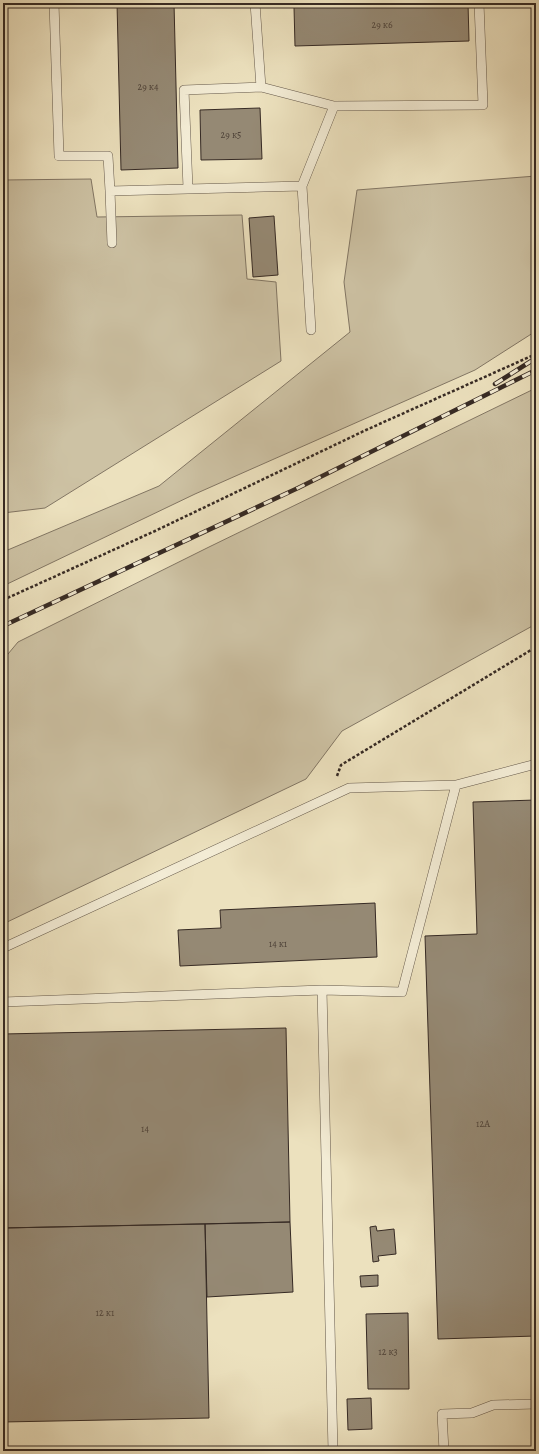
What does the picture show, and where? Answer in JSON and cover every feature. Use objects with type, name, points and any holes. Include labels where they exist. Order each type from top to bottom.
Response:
[{"type":"lane","points":[[54,3],[59,156],[108,156],[112,243]]},
{"type":"lane","points":[[256,3],[261,87]]},
{"type":"lane","points":[[188,188],[184,90],[261,87],[334,106],[483,105],[479,3]]},
{"type":"lane","points":[[311,330],[302,186],[334,106]]},
{"type":"lane","points":[[110,191],[302,186]]},
{"type":"lane","points":[[3,948],[349,788],[456,785],[536,764]]},
{"type":"lane","points":[[3,1002],[322,990],[402,992],[456,785]]},
{"type":"lane","points":[[322,990],[333,1451]]},
{"type":"lane","points":[[444,1451],[442,1414],[472,1413],[493,1405],[536,1404]]},
{"type":"path","points":[[3,600],[155,531],[366,430],[536,354]]},
{"type":"path","points":[[330,797],[340,765],[536,647]]},
{"type":"shaded area","points":[[536,176],[536,331],[475,370],[195,494],[3,586],[3,552],[159,486],[350,332],[344,282],[357,190]]},
{"type":"shaded area","points":[[91,179],[97,217],[242,215],[247,279],[276,282],[281,361],[45,508],[3,513],[3,180]]},
{"type":"shaded area","points":[[536,388],[536,624],[342,731],[306,779],[3,924],[3,689],[8,687],[3,682],[3,660],[18,642],[209,547]]},
{"type":"building","points":[[117,3],[174,3],[178,168],[121,170]]},
{"type":"building","points":[[468,3],[469,41],[295,46],[294,7]]},
{"type":"building","points":[[260,108],[262,159],[201,160],[200,110]]},
{"type":"building","points":[[274,216],[278,275],[253,277],[249,218]]},
{"type":"building","points":[[536,800],[536,1336],[438,1339],[425,936],[477,934],[473,802]]},
{"type":"building","points":[[375,903],[377,957],[180,966],[178,930],[221,928],[220,910]]},
{"type":"building","points":[[286,1028],[290,1222],[3,1228],[3,1034]]},
{"type":"building","points":[[290,1222],[293,1292],[207,1297],[205,1224]]},
{"type":"building","points":[[205,1224],[209,1418],[3,1422],[3,1228]]},
{"type":"building","points":[[376,1226],[377,1231],[394,1229],[396,1254],[378,1256],[379,1261],[373,1262],[370,1227]]},
{"type":"building","points":[[378,1275],[378,1286],[361,1287],[360,1276]]},
{"type":"building","points":[[408,1313],[409,1389],[368,1389],[366,1314]]},
{"type":"building","points":[[371,1398],[372,1429],[348,1430],[347,1399]]},
{"type":"railway","points":[[495,384],[536,358]]},
{"type":"railway","points":[[3,626],[298,488],[536,370]]}]
